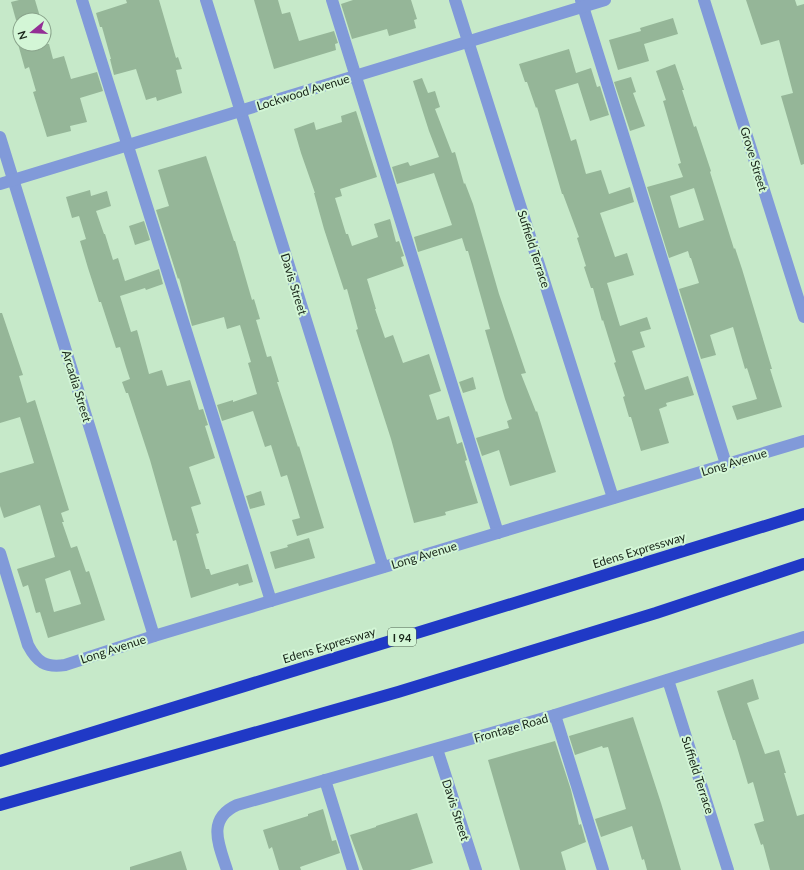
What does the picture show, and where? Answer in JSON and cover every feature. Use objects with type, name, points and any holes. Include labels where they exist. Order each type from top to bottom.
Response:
[{"type":"highway","name":"Edens Expressway","points":[[0,761],[804,514]]},
{"type":"highway","points":[[0,805],[405,690],[656,613],[804,564]]},
{"type":"street","points":[[82,0],[271,601]]},
{"type":"street","name":"Davis Street","points":[[206,0],[383,567]]},
{"type":"street","points":[[332,0],[498,532]]},
{"type":"street","name":"Suffield Terrace","points":[[455,0],[613,498]]},
{"type":"street","name":"Lockwood Avenue","points":[[0,184],[468,42],[582,3],[605,0]]},
{"type":"street","name":"Grove Street","points":[[704,0],[804,317]]},
{"type":"street","points":[[582,3],[726,464]]},
{"type":"street","name":"Arcadia Street","points":[[0,137],[154,636]]},
{"type":"street","name":"Long Avenue","points":[[0,553],[28,645],[34,656],[53,667],[65,665],[154,636],[804,441]]},
{"type":"street","name":"Frontage Road","points":[[227,870],[218,842],[216,830],[220,818],[227,810],[237,805],[555,715],[804,637]]},
{"type":"street","name":"Suffield Terrace","points":[[668,680],[728,870]]},
{"type":"street","points":[[555,715],[603,870]]},
{"type":"street","name":"Davis Street","points":[[437,749],[476,870]]},
{"type":"street","points":[[325,780],[353,870]]},
{"type":"building","points":[[19,0],[35,0],[39,12],[14,12],[11,2]]},
{"type":"building","points":[[126,0],[159,0],[176,58],[178,57],[182,69],[176,70],[182,93],[157,101],[156,97],[146,100],[136,69],[114,75],[102,27],[100,27],[96,13],[127,3]]},
{"type":"building","points":[[254,0],[278,0],[282,14],[290,12],[299,41],[334,31],[338,43],[335,44],[336,50],[274,69]]},
{"type":"building","points":[[353,0],[411,0],[417,19],[414,20],[416,28],[389,36],[387,29],[352,39],[341,4]]},
{"type":"building","points":[[746,0],[795,0],[797,6],[804,4],[804,164],[801,165],[781,96],[793,93],[779,40],[761,45]]},
{"type":"building","points":[[673,18],[678,34],[644,44],[649,61],[618,70],[609,40],[641,31],[640,28]]},
{"type":"building","points":[[569,49],[576,73],[591,68],[597,87],[600,86],[609,115],[590,121],[578,83],[555,90],[571,141],[576,139],[586,174],[601,170],[609,194],[630,187],[634,202],[600,213],[615,257],[627,253],[634,275],[607,283],[620,326],[647,317],[651,329],[640,332],[645,347],[632,351],[645,390],[688,376],[694,395],[666,403],[667,406],[659,409],[669,443],[641,451],[631,417],[629,417],[623,397],[625,396],[614,363],[616,362],[603,320],[602,321],[593,288],[591,288],[584,267],[586,266],[577,238],[579,237],[562,194],[537,107],[536,108],[527,82],[525,82],[519,64]]},
{"type":"building","points":[[20,52],[51,52],[53,59],[64,56],[71,79],[97,72],[103,91],[80,98],[87,122],[70,126],[71,131],[47,137],[33,92],[36,91],[29,67],[25,69]]},
{"type":"building","points":[[675,64],[694,127],[696,126],[734,249],[735,248],[742,269],[782,407],[737,420],[732,406],[757,399],[747,368],[745,369],[733,327],[710,335],[716,355],[701,359],[679,289],[699,283],[688,251],[669,258],[647,187],[683,177],[678,164],[681,163],[663,101],[666,100],[656,71]],"holes":[[[694,188],[704,220],[679,228],[670,196]]]},
{"type":"building","points":[[631,77],[636,92],[633,93],[645,126],[630,131],[614,82]]},
{"type":"building","points":[[422,78],[428,93],[435,91],[440,107],[435,109],[452,153],[455,152],[464,184],[465,183],[473,204],[499,294],[526,373],[521,374],[536,412],[537,411],[556,472],[510,486],[499,450],[482,456],[476,438],[509,428],[507,421],[512,419],[485,330],[490,329],[468,251],[466,251],[462,238],[418,252],[414,237],[452,225],[434,173],[397,184],[392,167],[408,162],[410,166],[439,157],[413,81]]},
{"type":"building","points":[[356,111],[377,177],[340,189],[342,196],[335,198],[346,234],[348,234],[352,246],[378,237],[374,224],[390,219],[396,242],[399,241],[404,256],[401,257],[404,266],[367,279],[375,309],[385,338],[393,335],[403,363],[429,354],[441,391],[429,395],[437,420],[449,416],[457,444],[462,442],[467,460],[465,461],[478,503],[445,512],[446,515],[414,523],[391,439],[356,330],[358,329],[347,289],[344,290],[294,129],[314,122],[316,130],[342,122],[341,116]]},
{"type":"building","points":[[206,156],[235,241],[252,300],[254,299],[260,319],[256,320],[267,357],[271,356],[279,382],[277,382],[298,447],[299,446],[324,528],[297,536],[292,520],[300,518],[287,475],[281,477],[271,445],[265,447],[253,411],[222,421],[217,405],[233,400],[233,402],[257,394],[248,363],[251,362],[240,325],[227,329],[224,317],[192,326],[179,278],[178,279],[156,210],[169,206],[158,170]]},
{"type":"building","points":[[90,190],[91,196],[107,191],[111,206],[96,211],[113,260],[118,258],[125,281],[159,269],[163,284],[146,290],[145,288],[120,296],[131,332],[137,330],[149,374],[162,370],[167,386],[190,380],[199,410],[203,409],[208,425],[205,426],[215,458],[189,467],[201,504],[191,507],[199,533],[196,534],[206,569],[209,569],[211,575],[248,564],[253,582],[239,586],[238,583],[191,598],[176,540],[173,541],[150,460],[128,393],[126,393],[122,382],[130,379],[120,347],[116,348],[88,268],[80,241],[86,239],[79,216],[72,218],[66,197]]},
{"type":"building","points":[[144,221],[150,240],[135,245],[129,226]]},
{"type":"building","points":[[0,313],[2,313],[23,375],[19,376],[27,403],[35,400],[69,510],[61,513],[64,522],[62,522],[71,548],[77,546],[86,572],[89,571],[105,620],[48,638],[40,612],[36,613],[28,585],[23,587],[17,569],[55,557],[40,505],[4,518],[0,506],[0,473],[34,463],[20,417],[0,423]],"holes":[[[70,570],[81,604],[54,612],[45,579]]]},
{"type":"building","points":[[473,377],[476,389],[463,393],[459,382]]},
{"type":"building","points":[[261,491],[265,505],[250,509],[246,496]]},
{"type":"building","points":[[309,538],[315,558],[275,569],[270,552],[288,547],[287,545]]},
{"type":"building","points":[[753,679],[759,699],[747,703],[765,754],[779,750],[786,773],[784,773],[797,816],[804,814],[804,870],[770,870],[763,844],[761,845],[754,824],[764,821],[753,782],[748,784],[735,740],[733,740],[717,691]]},
{"type":"building","points":[[633,717],[681,870],[647,870],[644,859],[642,860],[632,826],[601,837],[595,819],[626,809],[608,747],[603,748],[602,746],[575,755],[569,736]]},
{"type":"building","points":[[555,741],[571,790],[579,825],[581,824],[586,842],[561,852],[566,870],[520,870],[488,760]]},
{"type":"building","points":[[323,809],[332,841],[336,840],[340,853],[300,867],[301,870],[279,870],[272,847],[269,849],[263,830],[308,816],[308,814]]},
{"type":"building","points":[[417,813],[433,863],[410,870],[363,870],[350,835]]},
{"type":"building","points":[[181,851],[187,870],[130,870],[130,867]]}]
